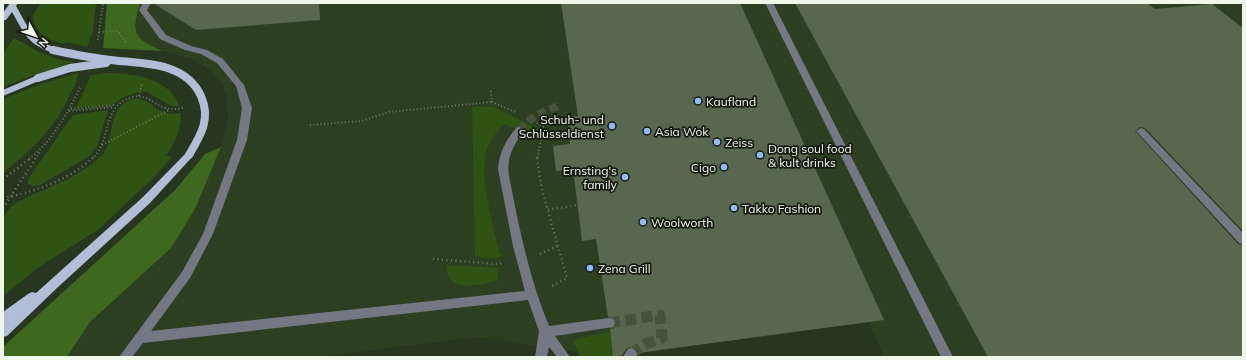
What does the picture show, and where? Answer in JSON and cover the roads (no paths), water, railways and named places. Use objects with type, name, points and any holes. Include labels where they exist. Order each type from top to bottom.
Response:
[{"type":"main road","points":[[3,18],[13,4],[26,33],[35,42],[53,50],[81,56],[162,65],[179,73],[194,83],[202,95],[206,110],[204,130],[189,155],[173,175],[147,201],[69,270],[3,332]]},
{"type":"main road","points":[[3,93],[38,78],[70,68],[120,61]]},
{"type":"main road","points":[[3,319],[69,270]]},
{"type":"lane","points":[[125,357],[186,275],[208,234],[242,140],[247,108],[240,86],[220,61],[204,52],[188,48],[163,37],[143,10],[147,3]]},
{"type":"lane","points":[[769,3],[947,357]]},
{"type":"lane","points":[[519,130],[507,149],[503,166],[522,259],[532,295],[545,332],[564,357]]},
{"type":"lane","points":[[1142,131],[1243,240]]},
{"type":"lane","points":[[140,338],[532,295]]},
{"type":"lane","points":[[545,332],[609,323]]},
{"type":"lane","points":[[541,357],[545,332]]},
{"type":"tunnel","points":[[519,130],[536,115],[558,106]]},
{"type":"tunnel","points":[[609,323],[660,315],[662,338],[645,344],[631,354]]},
{"type":"place","name":"Kaufland","points":[[698,101]]},
{"type":"place","name":"Schuh- und Schlüsseldienst","points":[[612,126]]},
{"type":"place","name":"Asia Wok","points":[[647,131]]},
{"type":"place","name":"Zeiss","points":[[717,142]]},
{"type":"place","name":"Dong soul food & kult drinks","points":[[760,155]]},
{"type":"place","name":"Cigo","points":[[724,167]]},
{"type":"place","name":"Ernsting's family","points":[[625,177]]},
{"type":"place","name":"Takko Fashion","points":[[734,208]]},
{"type":"place","name":"Woolworth","points":[[643,222]]},
{"type":"place","name":"Zena Grill","points":[[590,268]]}]
